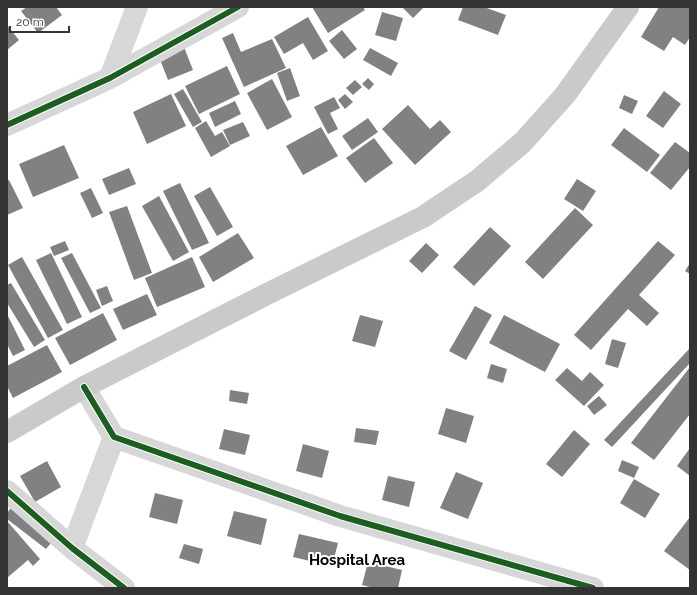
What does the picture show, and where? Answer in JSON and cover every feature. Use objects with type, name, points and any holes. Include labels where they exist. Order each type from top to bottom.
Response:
[{"type":"main road","points":[[7,432],[84,387],[423,217],[477,181],[523,142],[565,95],[628,7]]},
{"type":"street","points":[[110,78],[137,7]]},
{"type":"street","points":[[12,117],[110,78],[238,7]]},
{"type":"street","points":[[84,387],[114,437],[340,516],[593,588]]},
{"type":"street","points":[[72,548],[114,437]]},
{"type":"street","points":[[7,491],[72,548],[124,588]]},
{"type":"building","points":[[27,7],[56,7],[62,15],[38,33],[21,11]]},
{"type":"building","points":[[312,7],[363,7],[365,10],[328,33]]},
{"type":"building","points":[[402,7],[424,7],[413,18]]},
{"type":"building","points":[[463,7],[484,7],[506,15],[498,35],[458,20]]},
{"type":"building","points":[[659,7],[690,7],[690,37],[685,45],[673,37],[664,51],[641,37]]},
{"type":"building","points":[[382,12],[403,18],[396,41],[375,35]]},
{"type":"building","points":[[308,17],[328,51],[313,60],[303,43],[284,54],[274,37]]},
{"type":"building","points":[[7,25],[19,40],[7,50]]},
{"type":"building","points":[[342,30],[357,49],[344,59],[329,41]]},
{"type":"building","points":[[233,33],[241,52],[272,39],[286,68],[244,87],[222,38]]},
{"type":"building","points":[[182,42],[193,70],[168,80],[157,52]]},
{"type":"building","points":[[370,48],[398,63],[391,76],[363,60]]},
{"type":"building","points":[[227,66],[240,94],[199,114],[185,86]]},
{"type":"building","points":[[290,68],[300,96],[287,101],[277,73]]},
{"type":"building","points":[[368,78],[374,84],[369,90],[362,84]]},
{"type":"building","points":[[272,79],[292,117],[267,130],[247,93]]},
{"type":"building","points":[[355,80],[362,87],[353,95],[346,88]]},
{"type":"building","points":[[183,89],[202,122],[193,127],[174,94]]},
{"type":"building","points":[[664,91],[681,104],[663,128],[646,116]]},
{"type":"building","points":[[171,94],[186,126],[147,144],[133,112]]},
{"type":"building","points":[[345,94],[353,102],[345,109],[338,100]]},
{"type":"building","points":[[624,95],[638,101],[632,114],[619,108]]},
{"type":"building","points":[[334,97],[340,108],[330,113],[338,129],[328,134],[314,107]]},
{"type":"building","points":[[235,101],[241,114],[215,127],[209,113]]},
{"type":"building","points":[[408,105],[430,129],[440,120],[451,132],[415,165],[382,129]]},
{"type":"building","points":[[368,118],[378,132],[352,150],[342,136]]},
{"type":"building","points":[[206,121],[215,136],[222,132],[230,146],[211,157],[195,128]]},
{"type":"building","points":[[243,122],[250,136],[230,145],[223,130]]},
{"type":"building","points":[[321,127],[338,156],[303,175],[286,146]]},
{"type":"building","points":[[624,128],[660,155],[647,172],[611,145]]},
{"type":"building","points":[[374,138],[393,163],[365,183],[346,158]]},
{"type":"building","points":[[675,142],[690,153],[690,167],[671,190],[650,173]]},
{"type":"building","points":[[64,145],[79,178],[33,197],[19,164]]},
{"type":"building","points":[[129,168],[136,184],[109,195],[102,179]]},
{"type":"building","points":[[577,179],[596,191],[583,211],[564,199]]},
{"type":"building","points":[[9,180],[23,208],[7,215],[7,181]]},
{"type":"building","points":[[180,183],[209,243],[192,250],[163,191]]},
{"type":"building","points":[[210,187],[233,227],[217,236],[194,196]]},
{"type":"building","points":[[91,188],[103,213],[92,218],[80,193]]},
{"type":"building","points":[[159,196],[189,252],[173,261],[142,206]]},
{"type":"building","points":[[127,206],[152,273],[134,280],[109,212]]},
{"type":"building","points":[[575,208],[593,225],[543,279],[525,262]]},
{"type":"building","points":[[490,227],[511,246],[474,286],[453,267]]},
{"type":"building","points":[[238,233],[254,258],[213,282],[199,257]]},
{"type":"building","points":[[65,241],[69,250],[54,256],[50,247]]},
{"type":"building","points":[[658,241],[675,255],[639,295],[659,313],[647,326],[628,309],[591,350],[574,335]]},
{"type":"building","points":[[426,243],[439,255],[422,273],[409,261]]},
{"type":"building","points":[[51,253],[82,317],[67,324],[36,260]]},
{"type":"building","points":[[72,253],[101,308],[90,313],[61,258]]},
{"type":"building","points":[[22,257],[63,330],[48,338],[8,265]]},
{"type":"building","points":[[192,257],[205,287],[157,307],[145,278]]},
{"type":"building","points":[[690,263],[690,274],[685,271]]},
{"type":"building","points":[[11,283],[45,340],[34,347],[7,303],[7,285]]},
{"type":"building","points":[[107,286],[113,301],[102,306],[96,290]]},
{"type":"building","points":[[147,294],[157,315],[123,330],[113,309]]},
{"type":"building","points":[[475,306],[492,315],[466,360],[449,351]]},
{"type":"building","points":[[103,313],[117,340],[70,365],[55,338]]},
{"type":"building","points":[[7,314],[25,350],[13,356],[7,344]]},
{"type":"building","points":[[360,315],[383,321],[375,347],[352,341]]},
{"type":"building","points":[[504,315],[560,344],[545,372],[489,343]]},
{"type":"building","points":[[612,339],[626,343],[618,368],[605,364]]},
{"type":"building","points":[[47,345],[62,372],[13,398],[7,386],[7,366]]},
{"type":"building","points":[[690,348],[690,363],[612,447],[604,440]]},
{"type":"building","points":[[491,364],[507,369],[503,383],[487,378]]},
{"type":"building","points":[[690,367],[690,414],[654,460],[631,443]]},
{"type":"building","points":[[567,368],[582,381],[590,372],[604,385],[584,406],[555,380]]},
{"type":"building","points":[[230,390],[249,393],[247,404],[229,401]]},
{"type":"building","points":[[599,396],[607,405],[594,415],[587,406]]},
{"type":"building","points":[[446,408],[474,416],[466,443],[438,434]]},
{"type":"building","points":[[356,428],[379,431],[376,445],[354,442]]},
{"type":"building","points":[[224,429],[250,435],[245,455],[219,449]]},
{"type":"building","points":[[574,430],[590,444],[562,477],[546,464]]},
{"type":"building","points":[[303,444],[329,451],[322,478],[296,471]]},
{"type":"building","points":[[690,448],[690,476],[677,466]]},
{"type":"building","points":[[622,460],[639,467],[634,478],[618,471]]},
{"type":"building","points":[[47,461],[61,487],[35,502],[20,476]]},
{"type":"building","points":[[456,472],[483,483],[468,519],[440,508]]},
{"type":"building","points":[[388,476],[415,482],[409,507],[382,500]]},
{"type":"building","points":[[634,479],[660,494],[645,518],[620,503]]},
{"type":"building","points":[[155,493],[183,500],[177,524],[149,517]]},
{"type":"building","points":[[13,505],[56,537],[46,549],[7,519],[7,513]]},
{"type":"building","points":[[234,511],[267,519],[261,545],[227,536]]},
{"type":"building","points":[[690,517],[690,570],[664,551]]},
{"type":"building","points":[[7,521],[40,559],[33,566],[28,560],[7,578]]},
{"type":"building","points":[[299,534],[338,543],[332,566],[293,557]]},
{"type":"building","points":[[184,544],[203,549],[199,564],[179,558]]},
{"type":"building","points":[[368,562],[402,570],[398,588],[374,588],[362,585]]},
{"type":"cycle path","points":[[7,125],[110,78],[238,7]]},
{"type":"cycle path","points":[[84,387],[114,437],[340,516],[593,588]]},
{"type":"cycle path","points":[[7,491],[72,548],[124,588]]},
{"type":"district","name":"Hospital Area","points":[[357,560]]}]
